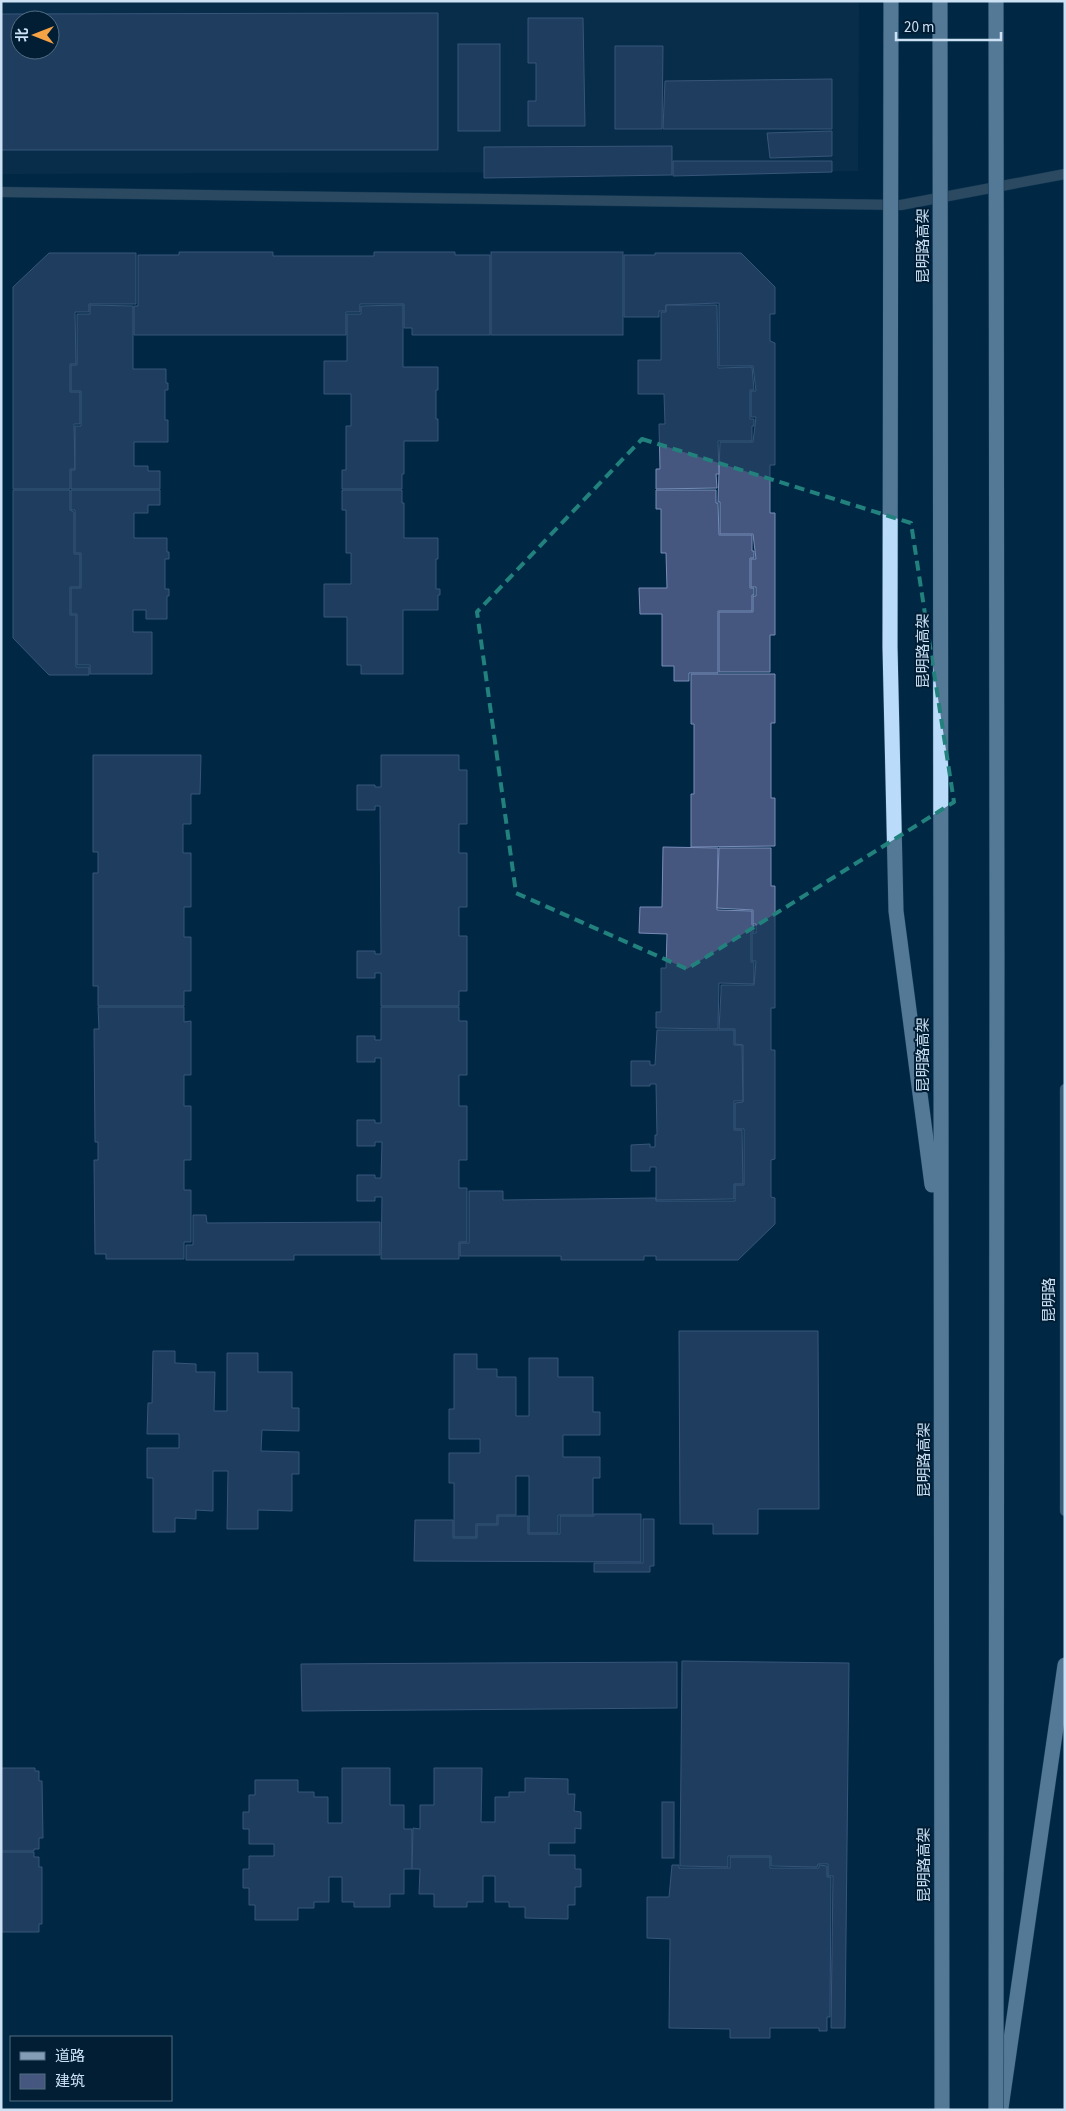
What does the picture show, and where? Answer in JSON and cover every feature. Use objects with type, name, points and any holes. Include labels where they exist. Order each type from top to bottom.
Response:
[{"type":"highway","points":[[891,1],[890,647],[896,911],[940,1244]]},
{"type":"highway","name":"昆明路高架","points":[[940,1],[942,2110]]},
{"type":"highway","points":[[996,1],[996,2110]]},
{"type":"highway","points":[[1000,2110],[1065,1665]]},
{"type":"main road","name":"昆明路","points":[[1065,1089],[1065,1511]]},
{"type":"street","points":[[1,192],[901,205],[1065,174]]},
{"type":"highlighted area","points":[[642,439],[911,523],[954,802],[687,969],[516,893],[477,612]]},
{"type":"shaded area","points":[[1,1],[859,1],[858,171],[1,174]]},
{"type":"building","points":[[438,13],[438,150],[1,150],[1,14],[10,14],[10,60],[60,60],[60,14]]},
{"type":"building","points":[[528,18],[583,18],[585,126],[528,126],[528,101],[536,101],[536,63],[528,63]]},
{"type":"building","points":[[458,44],[500,44],[500,131],[458,131]]},
{"type":"building","points":[[615,46],[663,46],[662,129],[615,129]]},
{"type":"building","points":[[832,79],[832,129],[663,129],[665,81]]},
{"type":"building","points":[[832,131],[832,156],[770,158],[767,133]]},
{"type":"building","points":[[672,146],[672,175],[484,178],[484,147]]},
{"type":"building","points":[[673,161],[832,161],[832,172],[673,176]]},
{"type":"building","points":[[179,252],[273,252],[273,256],[374,256],[374,252],[455,252],[455,255],[490,255],[490,335],[412,335],[412,328],[404,328],[404,304],[360,304],[360,312],[346,312],[346,335],[134,335],[134,306],[138,306],[138,255],[179,255]]},
{"type":"building","points":[[491,252],[623,252],[623,335],[491,335]]},
{"type":"building","points":[[49,253],[136,253],[136,304],[89,304],[89,312],[75,312],[76,364],[70,364],[70,392],[80,392],[80,424],[74,424],[75,469],[70,469],[70,489],[13,489],[13,287]]},
{"type":"building","points":[[655,253],[741,253],[775,287],[775,314],[770,314],[770,341],[775,343],[775,465],[770,465],[770,513],[775,513],[775,635],[770,635],[770,672],[719,672],[719,612],[753,612],[753,596],[756,596],[756,587],[751,587],[751,559],[756,559],[753,534],[720,534],[720,502],[718,502],[720,442],[753,442],[756,417],[751,417],[751,391],[756,391],[753,366],[719,366],[719,303],[666,305],[666,311],[659,311],[659,317],[624,317],[624,255],[655,255]]},
{"type":"building","points":[[90,305],[133,306],[133,369],[166,369],[168,390],[165,390],[165,420],[168,420],[168,442],[134,442],[134,466],[148,466],[148,471],[160,471],[160,489],[71,489],[71,470],[75,470],[75,426],[81,426],[81,391],[71,391],[71,365],[77,365],[77,314],[90,314]]},
{"type":"building","points":[[403,305],[403,367],[438,367],[436,419],[438,419],[438,441],[404,441],[402,489],[342,489],[342,470],[346,470],[346,426],[351,426],[351,394],[324,394],[324,361],[347,361],[347,314],[361,314],[361,306]]},
{"type":"building","points":[[666,305],[717,305],[718,368],[752,367],[754,390],[750,390],[750,419],[754,419],[754,426],[752,426],[752,441],[718,441],[719,474],[716,474],[717,488],[656,489],[656,469],[660,469],[659,424],[665,424],[664,394],[638,394],[638,360],[661,360],[661,312],[666,312]]},
{"type":"building","points":[[13,490],[70,490],[70,510],[74,512],[74,554],[80,554],[80,587],[70,587],[70,615],[76,615],[76,667],[89,667],[89,675],[49,675],[13,638]]},
{"type":"building","points":[[71,490],[160,490],[160,505],[148,505],[148,513],[134,513],[134,538],[167,538],[167,552],[169,552],[169,559],[165,559],[165,589],[169,589],[169,596],[167,596],[167,619],[146,619],[146,610],[133,610],[133,632],[152,632],[152,674],[90,674],[90,665],[77,665],[77,614],[71,614],[71,588],[81,588],[81,553],[75,553],[75,510],[71,510]]},
{"type":"building","points":[[342,490],[402,490],[404,538],[438,538],[436,589],[440,589],[440,595],[438,595],[438,610],[403,610],[403,674],[361,674],[361,665],[347,665],[347,617],[324,617],[324,584],[351,584],[351,553],[346,553],[346,510],[342,510]]},
{"type":"building","points":[[656,490],[716,490],[719,535],[752,535],[754,558],[750,558],[750,588],[754,588],[754,595],[752,595],[752,611],[718,611],[718,673],[689,673],[689,681],[674,681],[674,666],[662,666],[662,614],[640,614],[639,588],[667,588],[666,553],[661,553],[661,509],[656,509]]},
{"type":"building","points":[[691,674],[775,674],[775,723],[771,723],[771,798],[775,798],[775,846],[691,847],[691,794],[694,794],[694,724],[691,724]]},
{"type":"building","points":[[93,755],[201,755],[200,794],[191,794],[191,824],[183,824],[183,853],[191,853],[191,907],[184,907],[184,937],[191,937],[191,991],[184,991],[184,1006],[98,1006],[98,986],[93,986],[93,873],[98,873],[98,852],[93,852]]},
{"type":"building","points":[[381,755],[459,755],[459,770],[467,770],[467,824],[459,824],[459,853],[467,853],[467,907],[459,907],[459,936],[467,936],[467,991],[459,991],[459,1006],[381,1006],[381,973],[375,973],[375,978],[357,978],[357,951],[375,951],[375,954],[381,954],[380,806],[375,806],[375,810],[357,810],[357,785],[381,787]]},
{"type":"building","points":[[663,847],[718,848],[717,910],[752,911],[754,932],[751,932],[751,962],[754,962],[754,984],[719,983],[718,1029],[656,1028],[656,1012],[661,1012],[661,968],[666,968],[667,934],[639,933],[640,907],[662,907]]},
{"type":"building","points":[[719,848],[771,848],[771,886],[775,886],[775,1008],[771,1008],[771,1050],[775,1050],[775,1159],[771,1160],[771,1197],[775,1198],[775,1224],[738,1260],[656,1260],[656,1256],[644,1256],[644,1260],[561,1260],[561,1256],[460,1256],[460,1243],[469,1243],[469,1191],[503,1191],[503,1200],[656,1198],[656,1201],[735,1201],[735,1185],[744,1185],[744,1129],[735,1129],[735,1103],[743,1102],[743,1045],[735,1044],[735,1029],[719,1029],[721,985],[754,985],[756,961],[752,961],[752,933],[756,933],[756,924],[753,924],[753,910],[717,908]]},
{"type":"building","points":[[98,1007],[184,1007],[184,1022],[191,1021],[191,1075],[184,1075],[184,1106],[191,1106],[191,1160],[184,1160],[184,1190],[191,1190],[191,1242],[184,1242],[184,1259],[106,1259],[106,1254],[95,1254],[94,1160],[98,1160],[98,1142],[95,1142],[94,1029],[99,1029]]},
{"type":"building","points":[[381,1007],[459,1007],[459,1021],[467,1021],[467,1075],[459,1075],[459,1106],[467,1106],[467,1160],[459,1160],[459,1188],[467,1188],[467,1242],[459,1242],[459,1259],[381,1259],[382,1197],[375,1197],[375,1201],[357,1201],[357,1175],[375,1175],[375,1178],[381,1178],[382,1142],[375,1142],[375,1146],[357,1146],[357,1120],[375,1120],[375,1123],[381,1123],[381,1058],[375,1058],[375,1062],[357,1062],[357,1036],[375,1036],[375,1040],[381,1040]]},
{"type":"building","points":[[657,1030],[734,1030],[734,1045],[742,1045],[743,1101],[734,1101],[734,1130],[742,1130],[743,1184],[734,1184],[734,1199],[656,1200],[656,1167],[650,1167],[650,1171],[631,1171],[631,1145],[650,1144],[650,1147],[655,1147],[655,1135],[657,1135],[656,1084],[650,1084],[650,1086],[631,1086],[631,1061],[650,1061],[650,1065],[655,1065]]},
{"type":"building","points":[[193,1215],[206,1215],[207,1223],[380,1222],[380,1255],[294,1255],[294,1260],[186,1260],[186,1245],[193,1245]]},
{"type":"building","points":[[679,1331],[818,1331],[819,1509],[758,1509],[758,1534],[713,1534],[713,1524],[680,1524]]},
{"type":"building","points":[[153,1351],[175,1351],[175,1363],[196,1364],[196,1372],[215,1372],[214,1411],[227,1411],[227,1353],[258,1353],[258,1372],[292,1372],[292,1408],[299,1408],[299,1431],[262,1430],[261,1451],[299,1452],[299,1474],[292,1474],[292,1511],[258,1510],[258,1529],[227,1529],[228,1471],[213,1471],[213,1511],[196,1510],[196,1519],[175,1518],[175,1532],[153,1532],[153,1478],[147,1478],[147,1448],[179,1448],[179,1434],[147,1434],[148,1403],[152,1403]]},
{"type":"building","points":[[454,1354],[477,1354],[477,1369],[497,1369],[497,1377],[516,1377],[516,1416],[529,1416],[529,1358],[558,1358],[558,1377],[593,1377],[593,1412],[600,1412],[600,1435],[563,1435],[563,1457],[600,1457],[600,1478],[593,1478],[593,1515],[558,1515],[558,1533],[529,1533],[529,1476],[516,1476],[516,1515],[497,1515],[497,1524],[476,1524],[476,1537],[454,1537],[454,1483],[449,1483],[449,1453],[480,1453],[480,1439],[449,1439],[449,1409],[454,1409]]},
{"type":"building","points":[[594,1514],[641,1514],[641,1562],[414,1561],[415,1520],[453,1520],[453,1538],[477,1538],[477,1525],[498,1525],[498,1516],[528,1516],[528,1534],[560,1534],[560,1516],[594,1516]]},
{"type":"building","points":[[643,1519],[654,1519],[654,1566],[650,1566],[650,1572],[594,1572],[594,1563],[643,1563]]},
{"type":"building","points":[[682,1661],[849,1663],[845,2028],[831,2028],[833,1876],[828,1876],[828,1864],[818,1864],[817,1867],[771,1866],[771,1856],[728,1856],[728,1867],[680,1866]]},
{"type":"building","points":[[677,1662],[677,1708],[302,1711],[301,1664]]},
{"type":"building","points":[[1,1768],[35,1768],[35,1771],[39,1771],[39,1781],[42,1781],[43,1838],[39,1838],[39,1849],[34,1849],[34,1851],[1,1851]]},
{"type":"building","points":[[342,1768],[390,1768],[390,1805],[404,1805],[404,1829],[412,1829],[412,1869],[404,1869],[404,1894],[390,1894],[390,1907],[354,1907],[354,1902],[342,1902],[342,1877],[329,1877],[329,1902],[314,1902],[314,1908],[298,1908],[298,1920],[255,1920],[255,1905],[249,1905],[249,1888],[243,1888],[243,1869],[249,1869],[249,1856],[274,1856],[274,1844],[249,1844],[249,1829],[243,1829],[243,1812],[249,1812],[249,1795],[255,1795],[255,1780],[298,1780],[298,1792],[314,1792],[314,1797],[328,1797],[328,1823],[342,1823]]},
{"type":"building","points":[[434,1768],[482,1768],[481,1822],[495,1822],[495,1797],[509,1797],[509,1792],[525,1792],[525,1778],[568,1779],[568,1794],[575,1794],[574,1811],[581,1812],[581,1829],[575,1828],[575,1843],[549,1843],[549,1855],[575,1855],[575,1869],[581,1869],[581,1887],[575,1887],[575,1905],[568,1905],[568,1919],[525,1918],[525,1907],[509,1907],[509,1902],[495,1902],[495,1876],[483,1876],[483,1902],[467,1902],[467,1907],[434,1907],[434,1894],[419,1894],[420,1869],[412,1869],[413,1828],[420,1829],[420,1805],[434,1805]]},
{"type":"building","points":[[662,1802],[674,1802],[674,1858],[662,1858]]},
{"type":"building","points":[[1,1852],[34,1852],[34,1857],[39,1857],[39,1867],[42,1867],[42,1924],[39,1924],[39,1932],[1,1932]]},
{"type":"building","points":[[730,1857],[770,1857],[770,1868],[819,1868],[819,1865],[827,1866],[827,1877],[831,1877],[830,2017],[827,2017],[827,2031],[819,2031],[819,2028],[770,2028],[770,2038],[730,2038],[730,2029],[669,2028],[670,1939],[647,1938],[647,1897],[669,1897],[672,1865],[679,1865],[679,1868],[730,1868]]}]
